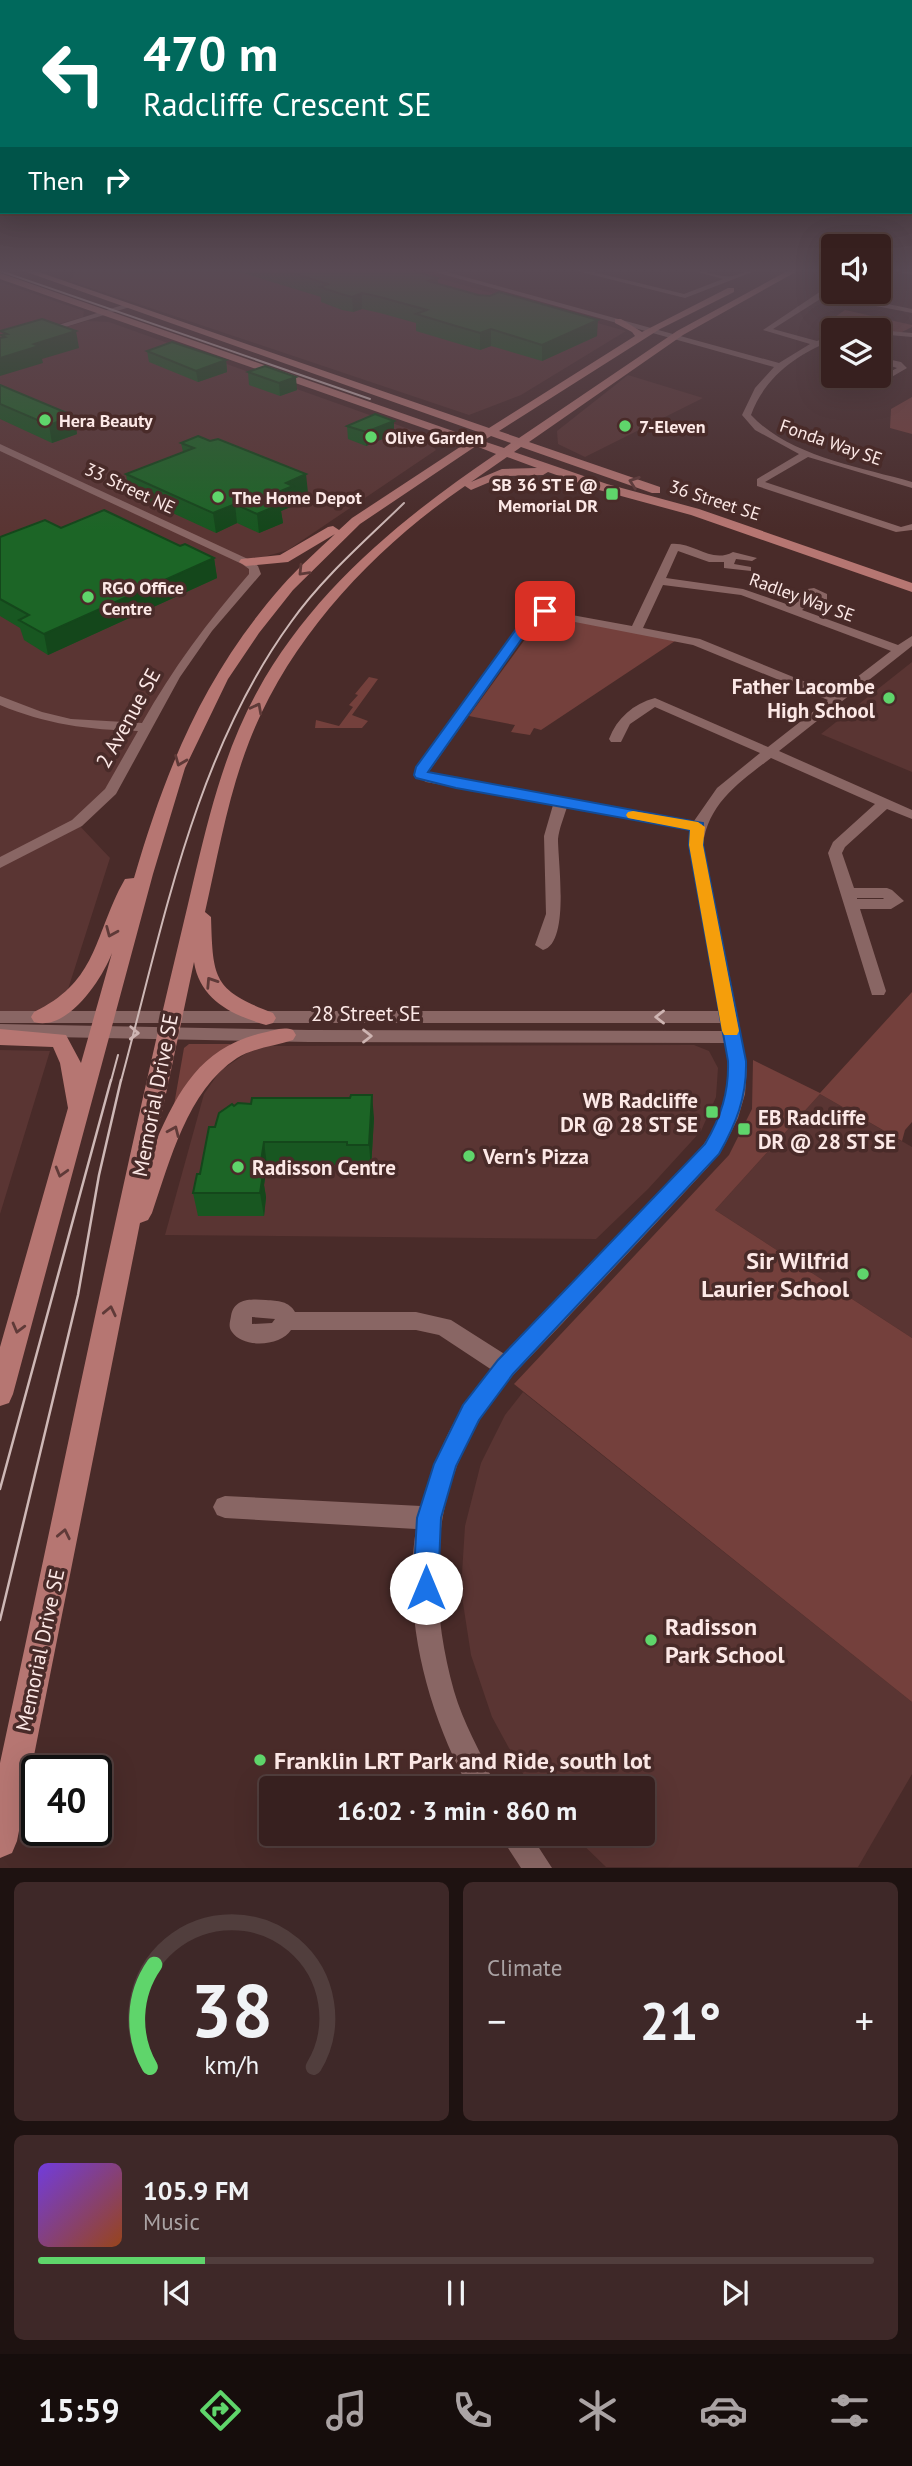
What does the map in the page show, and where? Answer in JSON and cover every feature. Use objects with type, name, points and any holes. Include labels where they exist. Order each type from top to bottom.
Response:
[{"type":"main road","points":[[227,356],[395,415],[499,442]]},
{"type":"main road","points":[[275,356],[446,415],[499,442]]},
{"type":"main road","points":[[446,415],[489,419],[524,411],[610,356]]},
{"type":"main road","points":[[626,370],[640,356]]},
{"type":"main road","points":[[0,1394],[144,874],[177,768],[220,678],[253,630],[288,587],[356,521],[412,482],[499,442],[547,425],[647,356]]},
{"type":"main road","points":[[499,442],[546,398]]},
{"type":"main road","points":[[499,442],[524,411]]},
{"type":"main road","points":[[395,415],[599,470]]},
{"type":"main road","points":[[409,419],[439,435],[445,444],[441,456],[420,472],[412,482]]},
{"type":"main road","points":[[547,425],[542,442],[556,454]]},
{"type":"main road","name":"36 Street SE","points":[[499,442],[556,454],[910,585]]},
{"type":"main road","name":"36 Street SE","points":[[499,442],[565,474],[695,512],[910,585]]},
{"type":"main road","name":"Memorial Drive SE","points":[[0,1841],[168,1026],[227,782],[248,724],[280,665],[318,613],[347,580],[413,518],[445,494],[499,442]]},
{"type":"main road","points":[[413,518],[426,514],[468,487],[502,473],[540,471],[565,474]]},
{"type":"main road","points":[[246,562],[283,559],[333,530],[356,521]]},
{"type":"main road","points":[[41,1017],[62,1008],[76,998],[90,982],[130,886],[144,874]]},
{"type":"main road","points":[[201,890],[203,964],[206,977],[230,1004],[266,1018]]},
{"type":"main road","points":[[126,1238],[136,1223],[188,1099],[201,1077],[219,1060],[240,1048],[286,1035]]},
{"type":"main road","points":[[0,1037],[59,1040],[71,1059],[72,1086],[79,1107]]},
{"type":"street","points":[[746,356],[778,365]]},
{"type":"street","name":"Fonda Way SE","points":[[793,356],[778,365],[749,403],[746,415],[753,427],[766,436],[808,453],[912,485]]},
{"type":"street","points":[[891,362],[903,368],[891,374]]},
{"type":"street","name":"33 Street NE","points":[[0,447],[246,562]]},
{"type":"street","points":[[808,453],[760,481],[760,484],[900,530],[912,527]]},
{"type":"street","points":[[637,629],[675,546],[724,561],[729,560]]},
{"type":"street","points":[[747,569],[728,566],[729,560],[733,555],[752,558]]},
{"type":"street","name":"2 Avenue SE","points":[[0,863],[61,832],[99,804],[120,777],[145,727],[185,659],[254,576],[254,568],[246,562]]},
{"type":"street","name":"Radley Way SE","points":[[660,581],[743,592],[899,650]]},
{"type":"street","points":[[793,611],[805,603]]},
{"type":"street","points":[[698,827],[426,778],[421,775],[421,770],[534,613],[545,611],[696,642],[836,699]]},
{"type":"street","points":[[475,1776],[466,1761],[452,1725],[436,1667],[426,1588],[429,1518],[445,1464],[477,1405],[506,1367],[712,1149],[728,1122],[736,1096],[737,1066],[696,845],[698,827],[708,805],[770,751],[912,640]]},
{"type":"street","points":[[0,700],[54,721],[73,725],[145,727]]},
{"type":"street","points":[[616,740],[624,721],[655,702],[912,815]]},
{"type":"street","points":[[543,946],[554,914],[551,836],[561,803]]},
{"type":"street","points":[[878,991],[835,853],[838,845],[885,803]]},
{"type":"street","name":"28 Street SE","points":[[0,1017],[41,1017],[103,1024],[286,1035],[732,1038]]},
{"type":"street","name":"28 Street SE","points":[[168,1026],[266,1018],[728,1017]]},
{"type":"street","name":"28 Street SE","points":[[0,1030],[103,1024]]},
{"type":"street","points":[[286,1321],[416,1321],[444,1327],[506,1367]]},
{"type":"street","points":[[225,1507],[429,1518]]},
{"type":"street","points":[[522,1846],[538,1867]]},
{"type":"shaded area","points":[[0,356],[205,356],[423,434],[436,450],[288,550],[246,562],[254,568],[208,629],[120,777],[77,823],[110,858],[62,1008],[0,1017]]},
{"type":"shaded area","points":[[294,356],[585,356],[521,395],[469,415]]},
{"type":"shaded area","points":[[628,375],[703,398],[585,457],[558,444],[557,431]]},
{"type":"shaded area","points":[[912,397],[912,434],[890,428],[891,409]]},
{"type":"shaded area","points":[[555,616],[675,641],[541,730],[534,728],[530,735],[511,732],[515,725],[469,716],[539,620]]},
{"type":"shaded area","name":"Father Lacombe High School","points":[[912,662],[912,772],[821,734]]},
{"type":"shaded area","points":[[369,677],[378,679],[352,715],[368,721],[362,728],[315,728],[316,720],[339,726],[353,707],[349,705],[358,695],[355,694]]},
{"type":"shaded area","points":[[912,992],[912,1122],[905,1130],[902,1141],[820,1094],[715,1210],[912,1338],[912,1702],[514,1384],[729,1155],[752,1109],[753,1060],[820,1093]]},
{"type":"shaded area","points":[[189,1044],[231,1046],[174,1105],[184,1048]]},
{"type":"shaded area","points":[[694,1045],[709,1051],[718,1068],[716,1097],[701,1131],[648,1189],[596,1239],[165,1235],[204,1094],[220,1071],[251,1050],[264,1046]]},
{"type":"shaded area","points":[[0,1050],[50,1051],[0,1214]]},
{"type":"shaded area","name":"Sir Wilfrid Laurier School","points":[[820,1094],[912,1147],[912,1338],[715,1210]]},
{"type":"shaded area","name":"Radisson Park School","points":[[523,1392],[912,1702],[912,1774],[858,1867],[606,1867],[584,1846],[655,1846],[655,1776],[524,1776],[492,1717],[471,1655],[461,1590],[465,1526],[481,1463],[505,1415]]},
{"type":"building","points":[[160,356],[215,356],[226,360],[196,371]]},
{"type":"building","points":[[265,366],[296,377],[279,383],[248,372]]},
{"type":"building","points":[[0,385],[74,416],[49,425],[0,404]]},
{"type":"building","points":[[375,414],[394,421],[366,432],[347,426]]},
{"type":"building","name":"The Home Depot","points":[[198,436],[210,441],[218,439],[306,474],[286,483],[293,486],[266,497],[281,504],[257,514],[235,504],[213,513],[126,474],[194,448],[181,443]]},
{"type":"building","name":"RGO Office Centre","points":[[104,510],[180,546],[185,544],[214,558],[44,634],[19,620],[29,615],[0,599],[0,537],[45,520],[61,528]]},
{"type":"building","points":[[351,1095],[372,1095],[369,1145],[347,1145],[347,1142],[264,1142],[259,1174],[263,1174],[260,1193],[193,1193],[197,1174],[200,1174],[209,1127],[215,1127],[219,1113],[232,1104],[251,1104],[252,1098],[350,1098]]},
{"type":"tram line","points":[[246,356],[370,399]]},
{"type":"tram line","points":[[121,1081],[185,843],[229,728],[258,674],[303,606],[344,560],[404,503]]},
{"type":"tram line","points":[[111,1081],[118,1055]]},
{"type":"tram line","points":[[0,1489],[111,1080]]},
{"type":"tram line","points":[[0,1620],[78,1295],[99,1175],[121,1080]]},
{"type":"slow traffic","points":[[633,815],[698,827],[696,845],[731,1031]]},
{"type":"place","name":"Hera Beauty","points":[[45,420]]},
{"type":"place","name":"7-Eleven","points":[[625,426]]},
{"type":"place","name":"Olive Garden","points":[[371,437]]},
{"type":"place","name":"SB 36 ST E @ Memorial DR","points":[[612,494]]},
{"type":"place","name":"The Home Depot","points":[[218,497]]},
{"type":"place","name":"RGO Office Centre","points":[[88,597]]},
{"type":"place","name":"Father Lacombe High School","points":[[889,698]]},
{"type":"place","name":"WB Radcliffe DR @ 28 ST SE","points":[[712,1112]]},
{"type":"place","name":"EB Radcliffe DR @ 28 ST SE","points":[[744,1129]]},
{"type":"place","name":"Vern's Pizza","points":[[469,1156]]},
{"type":"place","name":"Radisson Centre","points":[[238,1167]]},
{"type":"place","name":"Sir Wilfrid Laurier School","points":[[863,1274]]},
{"type":"place","name":"Radisson Park School","points":[[651,1640]]},
{"type":"place","name":"Franklin LRT Park and Ride, south lot","points":[[260,1760]]},
{"type":"route","points":[[426,1588],[429,1518],[436,1490],[445,1464],[471,1413],[506,1367],[712,1149],[728,1122],[738,1083],[737,1061],[696,845],[698,827],[456,784],[421,775],[421,770],[534,613],[545,611]]}]
